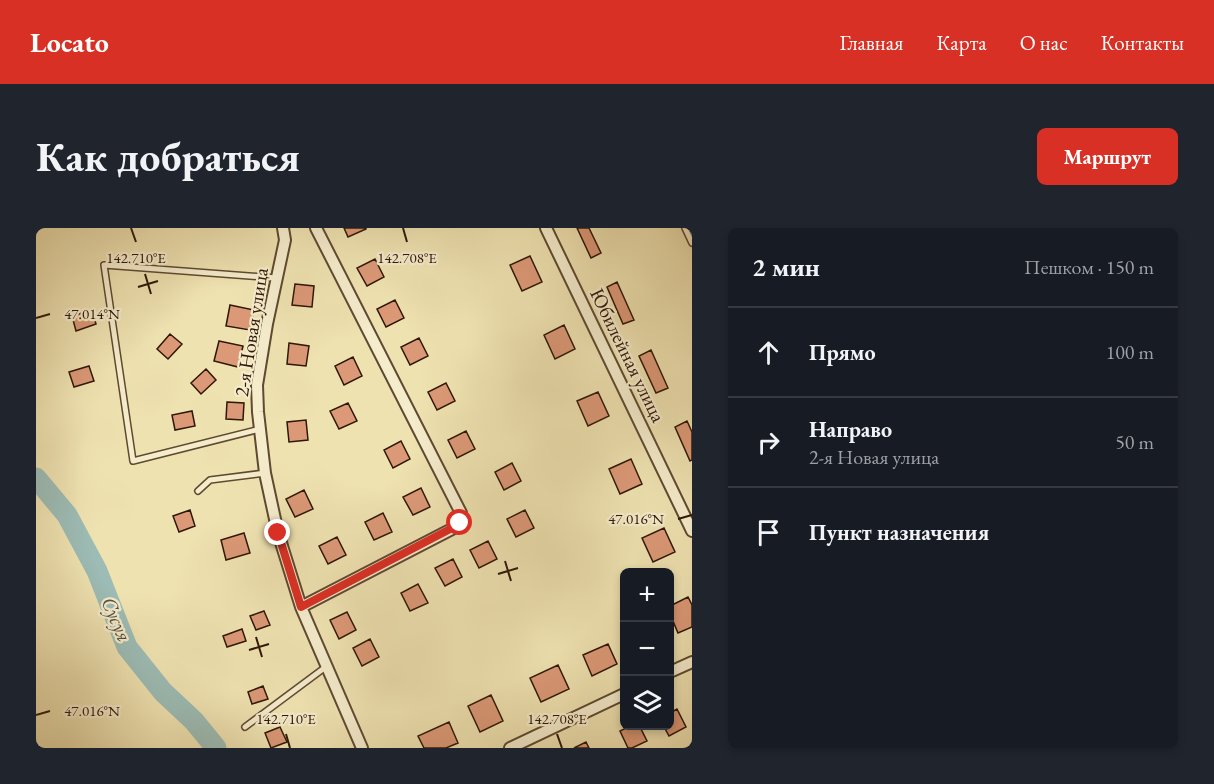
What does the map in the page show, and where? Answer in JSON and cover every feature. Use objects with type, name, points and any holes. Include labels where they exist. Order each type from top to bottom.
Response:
[{"type":"street","name":"2-я Новая улица","points":[[283,228],[285,240],[257,385],[265,473],[278,533],[301,607],[362,748]]},
{"type":"street","points":[[301,607],[452,528],[460,523],[461,513],[316,228]]},
{"type":"street","name":"Юбилейная улица","points":[[546,228],[692,531]]},
{"type":"street","points":[[674,670],[692,662]]},
{"type":"street","points":[[510,748],[620,696]]},
{"type":"lane","points":[[685,228],[692,243]]},
{"type":"lane","points":[[260,429],[133,461],[104,265],[277,278]]},
{"type":"lane","points":[[198,491],[210,480],[265,473]]},
{"type":"lane","points":[[245,727],[327,666]]},
{"type":"building","points":[[344,228],[366,228],[366,229],[348,237]]},
{"type":"building","points":[[577,228],[589,228],[601,253],[591,258]]},
{"type":"building","points":[[530,256],[542,282],[522,291],[510,265]]},
{"type":"building","points":[[375,259],[384,277],[367,286],[357,268]]},
{"type":"building","points":[[617,282],[634,320],[623,324],[607,287]]},
{"type":"building","points":[[295,284],[314,286],[312,307],[292,305]]},
{"type":"building","points":[[395,300],[404,318],[386,327],[377,309]]},
{"type":"building","points":[[230,305],[254,310],[250,330],[226,326]]},
{"type":"building","points":[[92,310],[96,324],[76,331],[72,316]]},
{"type":"building","points":[[564,325],[575,349],[555,359],[544,335]]},
{"type":"building","points":[[170,334],[182,344],[168,359],[157,349]]},
{"type":"building","points":[[419,338],[428,356],[410,365],[401,347]]},
{"type":"building","points":[[219,341],[243,346],[238,367],[214,361]]},
{"type":"building","points":[[289,343],[309,346],[306,366],[287,364]]},
{"type":"building","points":[[651,350],[668,388],[656,393],[639,356]]},
{"type":"building","points":[[353,357],[362,376],[344,385],[335,366]]},
{"type":"building","points":[[89,366],[94,381],[74,387],[69,372]]},
{"type":"building","points":[[206,369],[216,380],[201,394],[191,383]]},
{"type":"building","points":[[446,383],[455,401],[437,410],[428,392]]},
{"type":"building","points":[[598,392],[609,416],[588,426],[577,401]]},
{"type":"building","points":[[227,402],[244,403],[243,420],[226,419]]},
{"type":"building","points":[[348,403],[357,421],[339,429],[330,411]]},
{"type":"building","points":[[192,411],[195,426],[175,430],[172,415]]},
{"type":"building","points":[[306,420],[308,440],[289,442],[287,422]]},
{"type":"building","points":[[687,421],[692,432],[692,460],[690,461],[675,427]]},
{"type":"building","points":[[466,431],[475,449],[457,458],[448,440]]},
{"type":"building","points":[[401,441],[410,459],[393,468],[384,450]]},
{"type":"building","points":[[631,459],[642,484],[620,494],[609,469]]},
{"type":"building","points":[[512,463],[521,481],[504,490],[495,472]]},
{"type":"building","points":[[421,488],[430,507],[413,515],[403,497]]},
{"type":"building","points":[[304,490],[313,509],[295,517],[286,499]]},
{"type":"building","points":[[190,510],[195,526],[179,532],[173,516]]},
{"type":"building","points":[[525,510],[534,528],[516,537],[507,519]]},
{"type":"building","points":[[383,513],[392,532],[374,540],[365,522]]},
{"type":"building","points":[[664,528],[675,552],[653,562],[642,538]]},
{"type":"building","points":[[244,533],[250,553],[226,560],[221,540]]},
{"type":"building","points":[[337,537],[346,555],[328,564],[319,546]]},
{"type":"building","points":[[488,541],[497,559],[479,568],[470,550]]},
{"type":"building","points":[[453,559],[462,577],[445,586],[435,568]]},
{"type":"building","points":[[418,584],[428,603],[410,611],[401,593]]},
{"type":"building","points":[[688,597],[692,605],[692,627],[678,633],[674,624],[674,604]]},
{"type":"building","points":[[264,611],[270,625],[256,630],[250,616]]},
{"type":"building","points":[[347,612],[356,630],[339,639],[330,620]]},
{"type":"building","points":[[242,629],[246,641],[227,647],[223,636]]},
{"type":"building","points":[[370,639],[379,657],[362,666],[353,648]]},
{"type":"building","points":[[608,644],[617,664],[592,676],[583,655]]},
{"type":"building","points":[[558,665],[569,689],[541,702],[530,678]]},
{"type":"building","points":[[263,686],[268,699],[252,704],[248,692]]},
{"type":"building","points":[[491,695],[503,721],[480,732],[468,706]]},
{"type":"building","points":[[677,709],[686,727],[669,736],[666,730],[674,730],[674,711]]},
{"type":"building","points":[[449,722],[458,743],[446,748],[424,748],[418,736]]},
{"type":"building","points":[[280,727],[287,742],[271,748],[265,733]]},
{"type":"building","points":[[642,730],[647,741],[628,748],[620,731]]},
{"type":"building","points":[[586,742],[589,748],[574,748]]},
{"type":"waterway","name":"Сусуя","points":[[36,478],[67,515],[97,571],[127,647],[163,692],[194,721],[216,748]]},
{"type":"route","points":[[278,533],[301,607],[460,523]]}]
